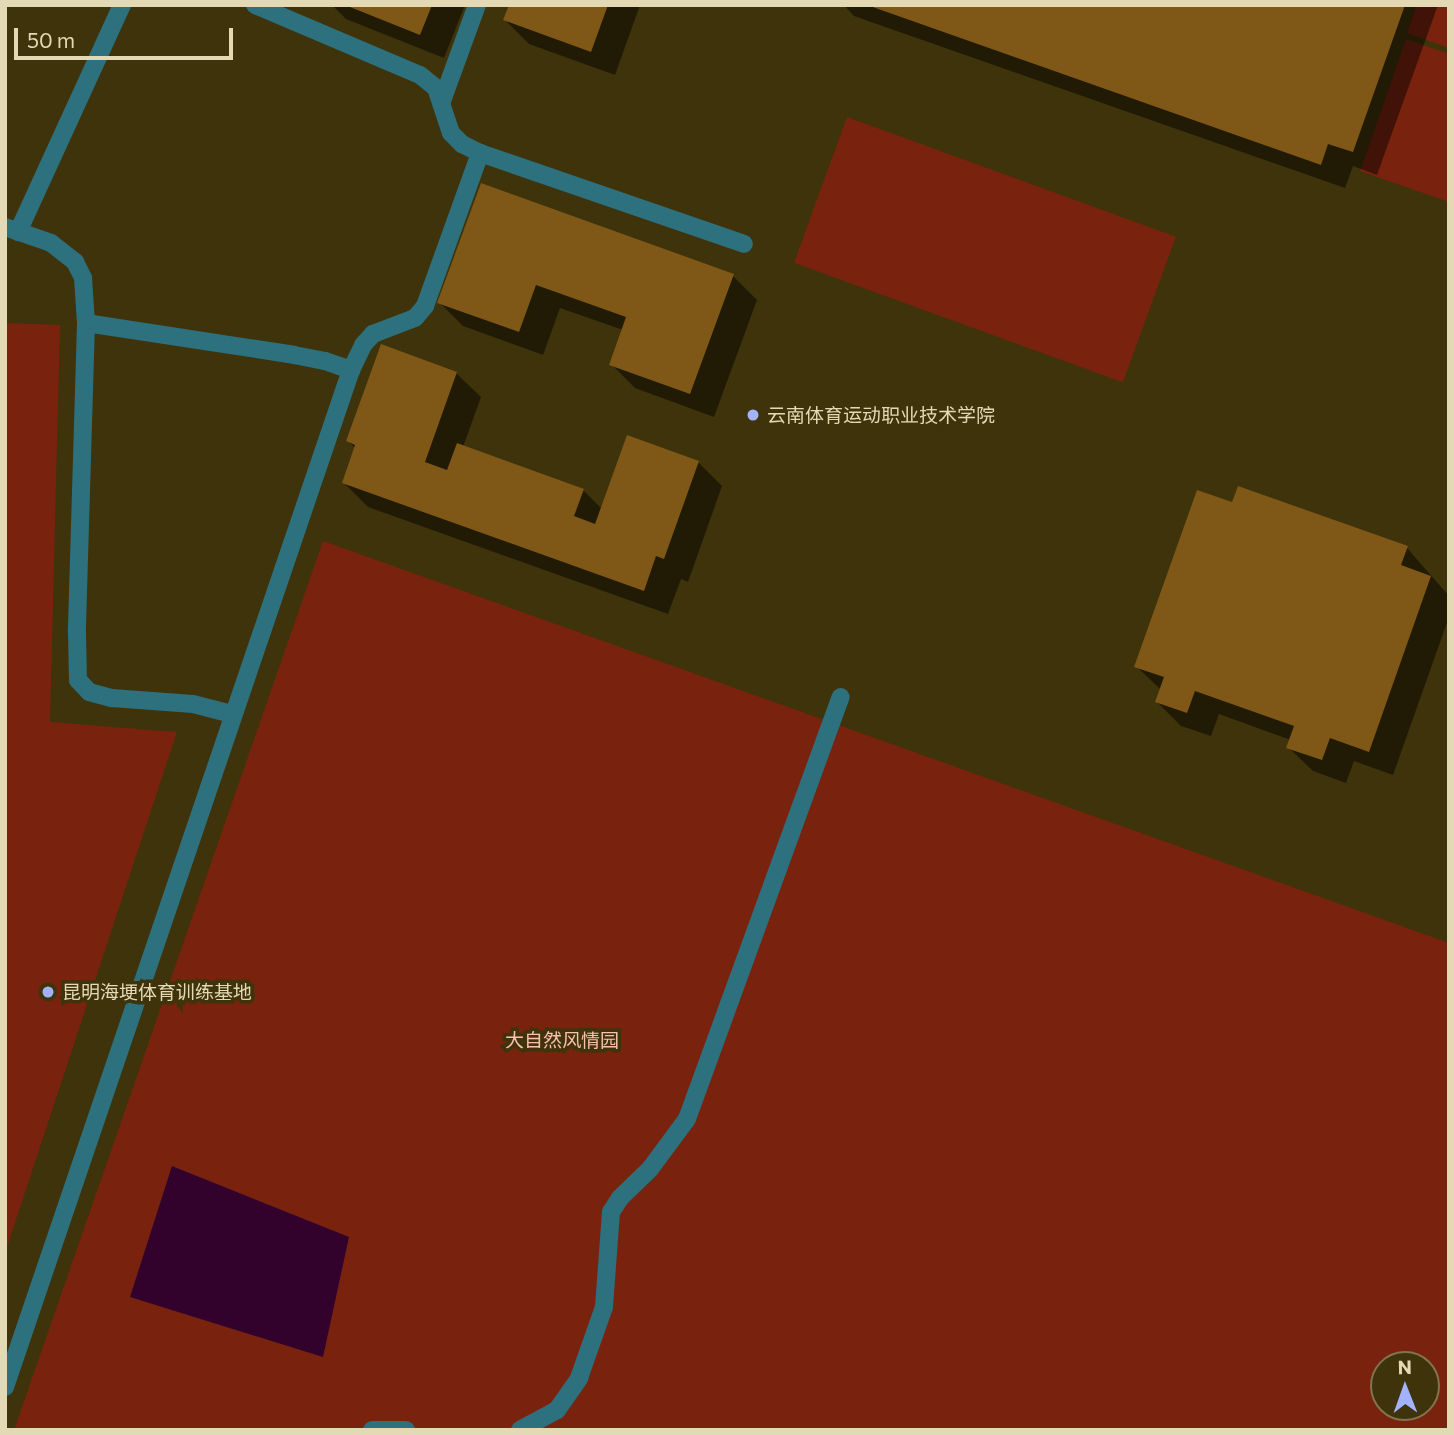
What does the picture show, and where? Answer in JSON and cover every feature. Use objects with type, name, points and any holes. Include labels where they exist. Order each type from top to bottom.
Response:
[{"type":"street","points":[[122,5],[12,229],[51,243],[75,262],[83,278],[86,323],[76,633],[78,680],[89,692],[112,698],[193,704],[232,714]]},
{"type":"street","points":[[255,5],[275,9],[420,75],[436,88],[451,133],[462,144],[480,153],[744,244]]},
{"type":"street","points":[[442,101],[477,5]]},
{"type":"street","points":[[5,1387],[351,370],[363,345],[373,334],[415,318],[425,306],[480,153]]},
{"type":"street","points":[[86,323],[293,355],[325,361],[351,370]]},
{"type":"street","points":[[520,1430],[557,1410],[579,1378],[604,1307],[611,1212],[620,1198],[650,1169],[687,1119],[841,697]]},
{"type":"street","points":[[372,1430],[406,1430]]},
{"type":"green space","points":[[1417,5],[1449,5],[1449,48],[1407,33]]},
{"type":"green space","points":[[1406,39],[1449,54],[1449,202],[1360,171]]},
{"type":"green space","points":[[847,117],[1176,237],[1123,382],[794,263]]},
{"type":"green space","name":"昆明海埂体育训练基地","points":[[5,323],[60,325],[50,722],[177,732],[5,1253]]},
{"type":"green space","name":"大自然风情园","points":[[323,541],[1449,943],[1449,1430],[14,1430]]},
{"type":"shaded area","points":[[172,1166],[349,1237],[323,1357],[130,1297]]},
{"type":"building","points":[[345,5],[432,5],[420,35]]},
{"type":"building","points":[[509,5],[608,5],[591,52],[503,20]]},
{"type":"building","points":[[867,5],[1405,5],[1353,152],[1328,144],[1321,165]]},
{"type":"building","points":[[481,183],[734,274],[690,394],[609,365],[626,317],[536,285],[519,332],[437,303]]},
{"type":"building","points":[[381,344],[457,372],[425,462],[447,470],[457,443],[584,489],[574,516],[595,524],[627,435],[699,461],[664,559],[656,556],[644,591],[342,483],[355,445],[346,441]]},
{"type":"building","points":[[1238,486],[1408,546],[1401,565],[1431,576],[1369,752],[1330,738],[1322,760],[1286,748],[1294,726],[1195,691],[1187,713],[1155,702],[1164,677],[1134,667],[1197,490],[1232,502]]},
{"type":"place","name":"云南体育运动职业技术学院","points":[[753,415]]},
{"type":"place","name":"昆明海埂体育训练基地","points":[[48,992]]}]
